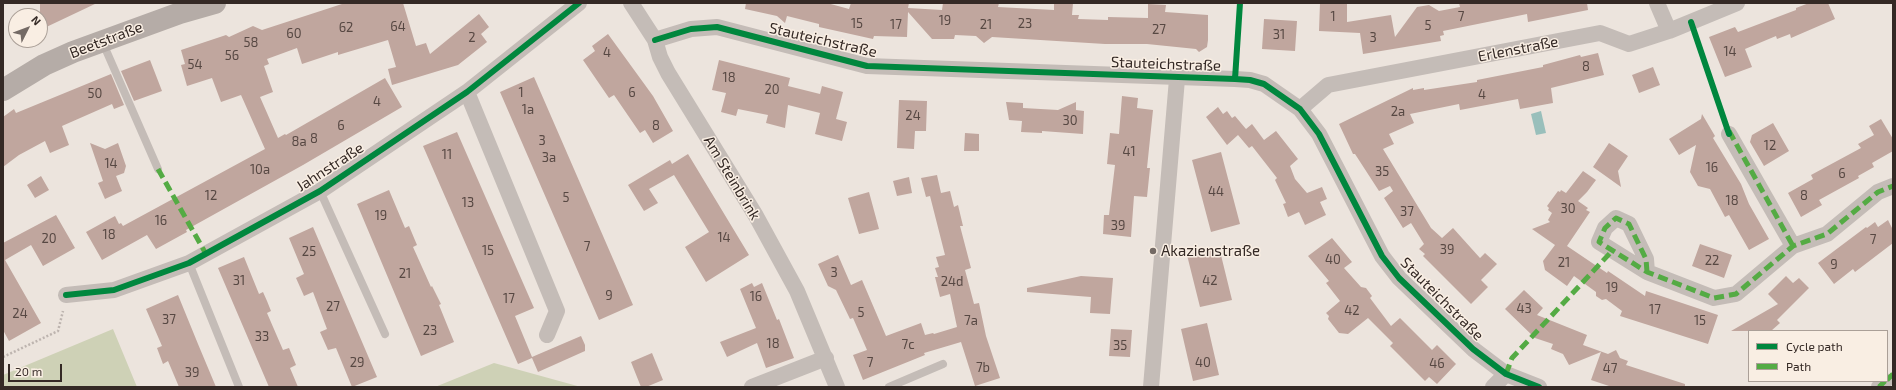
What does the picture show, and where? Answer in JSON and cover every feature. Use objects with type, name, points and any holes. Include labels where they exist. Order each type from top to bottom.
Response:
[{"type":"main road","name":"Beetstraße","points":[[3,90],[44,65],[102,41],[180,13],[215,3]]},
{"type":"street","name":"Jahnstraße","points":[[66,295],[114,290],[189,263],[320,191],[467,92],[579,3]]},
{"type":"street","name":"Am Steinbrink","points":[[630,3],[655,40],[660,57],[668,73],[756,216],[797,291],[837,387]]},
{"type":"street","points":[[1657,3],[1670,31]]},
{"type":"street","name":"Erlenstraße","points":[[1300,109],[1328,85],[1600,33],[1629,44],[1670,31],[1736,3]]},
{"type":"street","name":"Stauteichstraße","points":[[655,40],[691,29],[716,27],[867,66],[1250,80],[1264,84],[1300,109],[1319,134],[1382,256],[1399,278],[1473,349],[1506,374],[1539,387]]},
{"type":"street","points":[[1151,387],[1177,78]]},
{"type":"street","points":[[467,92],[557,312],[547,335]]},
{"type":"street","points":[[1730,134],[1793,246]]},
{"type":"street","points":[[1647,272],[1714,298],[1736,294],[1793,246],[1827,234],[1878,192],[1893,186]]},
{"type":"street","points":[[752,387],[826,358]]},
{"type":"street","points":[[1492,387],[1506,374]]},
{"type":"lane","points":[[102,41],[158,169]]},
{"type":"lane","points":[[320,191],[385,334]]},
{"type":"lane","points":[[189,263],[239,387]]},
{"type":"lane","points":[[889,387],[943,364]]},
{"type":"path","points":[[3,357],[58,331],[66,295]]},
{"type":"green space","points":[[113,329],[137,387],[3,387],[3,375]]},
{"type":"green space","points":[[494,363],[581,387],[435,387]]},
{"type":"water","points":[[1541,111],[1546,133],[1536,135],[1531,114]]},
{"type":"building","points":[[40,3],[97,3],[48,26],[48,8],[40,8]]},
{"type":"building","points":[[345,3],[403,3],[416,46],[426,43],[430,54],[479,14],[489,27],[481,34],[487,42],[458,65],[392,85],[388,69],[396,67],[388,40],[338,55],[338,52],[302,64],[297,48],[267,59],[269,64],[264,66],[273,92],[260,97],[278,138],[285,134],[286,135],[385,78],[402,107],[303,165],[186,230],[187,232],[156,249],[147,235],[102,260],[86,232],[115,216],[119,224],[121,223],[123,226],[265,149],[241,95],[221,102],[212,78],[187,86],[181,65],[185,64],[181,50],[226,35],[229,37],[253,26],[262,30]]},
{"type":"building","points":[[746,3],[827,3],[849,9],[851,3],[909,3],[908,8],[942,10],[943,3],[999,3],[998,7],[1054,10],[1054,3],[1073,3],[1072,15],[1079,15],[1078,19],[1108,20],[1108,17],[1148,18],[1148,4],[1166,5],[1165,12],[1208,15],[1208,40],[1207,47],[1199,52],[1196,49],[1147,44],[1105,44],[992,37],[984,43],[976,36],[955,35],[954,39],[932,39],[908,12],[907,37],[874,36],[873,39],[819,27],[819,24],[787,16],[785,23],[777,16],[745,9]]},
{"type":"building","points":[[1320,3],[1347,3],[1347,22],[1391,15],[1395,37],[1417,7],[1429,5],[1439,11],[1460,7],[1459,3],[1587,3],[1588,10],[1528,22],[1527,14],[1443,31],[1444,35],[1440,36],[1441,41],[1363,54],[1360,33],[1319,31]]},
{"type":"building","points":[[1809,3],[1828,3],[1835,19],[1791,38],[1790,34],[1777,39],[1776,36],[1745,49],[1752,67],[1725,77],[1709,37],[1735,27],[1738,32],[1796,10],[1796,8]]},
{"type":"building","points":[[1264,19],[1297,21],[1295,51],[1262,49]]},
{"type":"building","points":[[608,34],[653,96],[673,131],[653,143],[645,130],[640,133],[614,95],[609,98],[583,60],[595,51],[592,46]]},
{"type":"building","points":[[1598,53],[1604,75],[1551,88],[1553,103],[1520,109],[1518,99],[1460,110],[1459,104],[1410,114],[1414,123],[1389,134],[1394,144],[1383,149],[1431,228],[1442,238],[1453,228],[1480,258],[1485,253],[1497,264],[1481,280],[1488,287],[1471,304],[1423,256],[1425,254],[1419,249],[1424,244],[1411,223],[1403,228],[1384,198],[1393,191],[1390,186],[1379,191],[1355,154],[1353,154],[1339,124],[1413,88],[1413,90],[1424,88],[1424,90],[1477,82],[1477,80],[1543,67],[1543,65],[1580,55],[1581,57]]},
{"type":"building","points":[[150,60],[162,91],[134,101],[121,71]]},
{"type":"building","points":[[719,60],[790,78],[788,86],[820,94],[822,86],[843,92],[836,119],[847,122],[842,141],[815,134],[820,113],[788,105],[785,128],[766,123],[768,115],[738,109],[736,116],[721,112],[726,93],[712,90]]},
{"type":"building","points":[[1653,67],[1660,85],[1639,93],[1632,75]]},
{"type":"building","points":[[111,74],[124,105],[114,109],[112,104],[62,126],[69,145],[50,153],[45,141],[19,155],[3,167],[3,117],[14,109],[16,113]]},
{"type":"building","points":[[534,77],[633,305],[599,320],[500,92]]},
{"type":"building","points":[[1122,96],[1138,98],[1137,108],[1153,110],[1147,168],[1150,168],[1147,197],[1134,196],[1131,237],[1103,234],[1104,215],[1109,215],[1115,165],[1107,164],[1110,133],[1119,134]]},
{"type":"building","points":[[899,100],[927,101],[926,131],[915,131],[914,149],[897,148]]},
{"type":"building","points":[[1006,102],[1023,103],[1023,108],[1058,110],[1076,102],[1076,110],[1084,111],[1083,134],[1042,131],[1042,133],[1021,132],[1022,121],[1009,120]]},
{"type":"building","points":[[1218,107],[1223,114],[1227,111],[1232,118],[1235,116],[1246,129],[1252,124],[1264,140],[1276,131],[1298,159],[1290,166],[1295,179],[1307,193],[1322,187],[1327,199],[1320,202],[1326,215],[1305,225],[1299,212],[1288,217],[1283,204],[1286,203],[1275,180],[1277,178],[1252,146],[1249,148],[1238,135],[1227,145],[1206,117]]},
{"type":"building","points":[[1702,114],[1715,136],[1713,138],[1741,184],[1749,204],[1769,239],[1749,250],[1729,215],[1725,217],[1710,189],[1698,186],[1690,172],[1696,145],[1679,155],[1669,139],[1701,119]]},
{"type":"building","points":[[1881,119],[1893,139],[1893,151],[1872,163],[1874,167],[1858,176],[1859,178],[1819,200],[1822,205],[1801,217],[1788,193],[1813,179],[1811,175],[1861,148],[1858,144],[1874,135],[1869,126]]},
{"type":"building","points":[[1773,123],[1789,151],[1764,166],[1750,142],[1752,135]]},
{"type":"building","points":[[457,132],[534,308],[515,316],[532,357],[581,336],[585,345],[585,351],[538,372],[532,358],[518,364],[423,146]]},
{"type":"building","points":[[965,133],[979,134],[979,151],[964,151]]},
{"type":"building","points":[[90,143],[105,149],[118,143],[126,166],[124,173],[116,176],[122,191],[105,199],[98,183],[103,181]]},
{"type":"building","points":[[1609,143],[1628,156],[1618,171],[1621,187],[1593,167]]},
{"type":"building","points":[[1221,152],[1240,224],[1211,232],[1192,160]]},
{"type":"building","points":[[688,154],[749,255],[706,282],[685,247],[709,232],[674,175],[649,189],[658,203],[644,211],[628,185],[670,160],[672,164]]},
{"type":"building","points":[[1583,171],[1596,180],[1578,201],[1588,208],[1586,210],[1590,212],[1567,246],[1645,296],[1646,291],[1718,315],[1708,344],[1620,316],[1622,311],[1606,299],[1602,300],[1596,296],[1596,292],[1574,276],[1567,286],[1545,270],[1543,261],[1555,245],[1532,229],[1550,222],[1548,220],[1552,213],[1548,210],[1549,208],[1547,206],[1558,191],[1560,192],[1561,190],[1566,193]]},
{"type":"building","points":[[937,175],[941,193],[950,191],[954,207],[958,205],[963,226],[960,226],[971,268],[965,270],[974,304],[979,303],[986,336],[1000,378],[975,386],[961,342],[924,353],[925,355],[863,380],[853,355],[867,350],[853,318],[850,319],[836,290],[828,286],[818,264],[838,255],[851,285],[862,280],[886,336],[921,323],[925,335],[934,334],[957,327],[950,294],[940,297],[935,277],[938,277],[935,268],[939,267],[936,257],[945,255],[930,196],[926,197],[921,178]]},
{"type":"building","points":[[41,176],[49,190],[35,198],[27,185]]},
{"type":"building","points":[[909,177],[912,193],[897,196],[893,181]]},
{"type":"building","points":[[389,190],[405,228],[409,226],[417,245],[413,247],[431,287],[432,286],[441,304],[439,305],[454,342],[421,356],[357,204]]},
{"type":"building","points":[[869,192],[879,229],[859,234],[848,198]]},
{"type":"building","points":[[56,215],[75,248],[43,266],[31,245],[5,260],[41,323],[9,341],[3,330],[3,243]]},
{"type":"building","points":[[1888,220],[1893,230],[1893,243],[1855,272],[1853,269],[1834,284],[1818,263],[1866,227],[1867,228],[1875,222],[1878,227]]},
{"type":"building","points":[[313,227],[377,377],[352,387],[336,348],[328,350],[320,332],[327,329],[313,292],[304,296],[296,278],[304,274],[289,238]]},
{"type":"building","points":[[1332,238],[1352,262],[1344,268],[1361,287],[1366,288],[1372,296],[1370,298],[1391,326],[1400,318],[1432,350],[1437,345],[1456,364],[1437,384],[1429,377],[1425,381],[1390,346],[1393,343],[1368,318],[1348,334],[1339,333],[1328,319],[1329,316],[1326,313],[1340,301],[1326,283],[1329,281],[1308,256]]},
{"type":"building","points":[[1700,244],[1732,255],[1724,278],[1692,266]]},
{"type":"building","points":[[1219,247],[1232,300],[1200,307],[1187,255]]},
{"type":"building","points":[[244,257],[259,294],[263,292],[267,301],[271,311],[267,313],[283,350],[289,348],[296,365],[290,368],[298,387],[269,387],[218,268]]},
{"type":"building","points":[[1081,276],[1113,278],[1110,314],[1090,313],[1091,297],[1027,292],[1027,288]]},
{"type":"building","points":[[1786,276],[1793,283],[1799,278],[1809,288],[1777,320],[1780,323],[1772,330],[1731,331],[1778,304],[1768,294]]},
{"type":"building","points":[[752,283],[754,287],[762,283],[777,320],[779,319],[794,358],[766,368],[757,343],[727,357],[720,342],[756,328],[740,289]]},
{"type":"building","points":[[1524,290],[1543,308],[1537,315],[1587,335],[1583,345],[1608,354],[1616,350],[1620,358],[1628,361],[1626,365],[1685,384],[1685,387],[1612,387],[1591,380],[1601,352],[1569,365],[1563,354],[1551,349],[1553,344],[1535,338],[1505,309]]},
{"type":"building","points":[[178,295],[216,387],[179,387],[168,361],[163,364],[157,348],[162,346],[146,309]]},
{"type":"building","points":[[1207,323],[1219,375],[1193,381],[1181,329]]},
{"type":"building","points":[[1111,329],[1132,330],[1130,357],[1109,356]]},
{"type":"building","points":[[652,353],[663,380],[646,387],[641,387],[631,362]]},
{"type":"marked path","points":[[1729,131],[1793,246]]},
{"type":"marked path","points":[[158,169],[206,254]]},
{"type":"marked path","points":[[1647,272],[1646,259],[1629,224],[1616,218],[1605,228],[1599,242],[1647,272],[1714,298],[1736,294],[1793,246],[1827,234],[1878,192],[1893,186]]},
{"type":"marked path","points":[[1506,374],[1512,358],[1612,251]]},
{"type":"marked path","points":[[1888,379],[1893,374]]},
{"type":"marked path","points":[[1879,387],[1884,382]]},
{"type":"cycle path","points":[[66,295],[114,290],[189,263],[320,191],[467,92],[579,3]]},
{"type":"cycle path","points":[[1235,79],[1240,3]]},
{"type":"cycle path","points":[[1691,22],[1729,134]]},
{"type":"cycle path","points":[[655,40],[691,29],[717,27],[867,66],[1235,79],[1250,80],[1264,84],[1300,109],[1319,134],[1382,256],[1399,278],[1473,349],[1506,374],[1539,387]]},
{"type":"place","name":"Akazienstraße","points":[[1153,251]]}]
